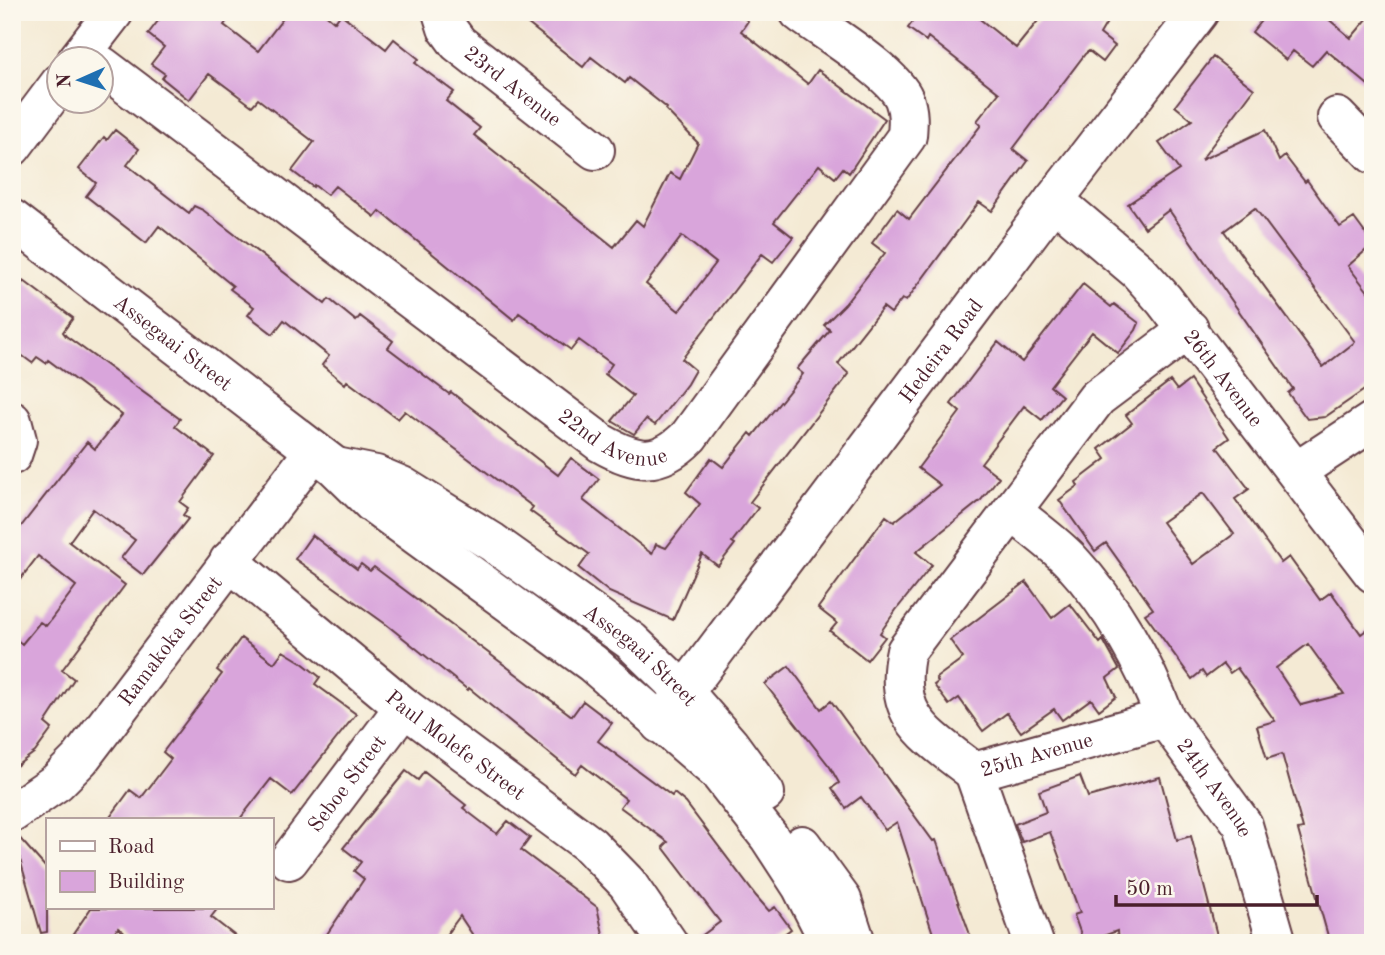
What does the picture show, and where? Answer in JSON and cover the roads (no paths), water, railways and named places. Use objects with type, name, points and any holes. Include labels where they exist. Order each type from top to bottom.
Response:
[{"type":"street","points":[[95,46],[114,12]]},
{"type":"street","name":"23rd Avenue","points":[[442,12],[447,28],[458,43],[595,150]]},
{"type":"street","name":"22nd Avenue","points":[[116,80],[601,443],[638,460],[650,460],[674,449],[689,436],[907,136],[909,117],[903,97],[891,80],[799,12]]},
{"type":"street","name":"Hedeira Road","points":[[660,724],[1054,200],[1199,12]]},
{"type":"street","points":[[12,147],[46,102]]},
{"type":"street","points":[[1337,117],[1373,154]]},
{"type":"street","name":"26th Avenue","points":[[1054,200],[1138,271],[1189,329],[1373,573]]},
{"type":"street","name":"Assegaai Street","points":[[12,219],[324,459],[372,503],[592,663],[719,773],[769,837],[801,886],[830,943]]},
{"type":"street","name":"25th Avenue","points":[[1165,718],[974,772],[912,718],[901,689],[901,672],[906,651],[1097,398],[1189,329]]},
{"type":"street","points":[[12,421],[16,440],[12,455]]},
{"type":"street","points":[[1297,471],[1373,421]]},
{"type":"street","name":"Assegaai Street","points":[[324,459],[402,486],[492,542],[631,641],[684,692],[730,745],[842,900],[856,943]]},
{"type":"street","name":"Ramakoka Street","points":[[12,813],[57,782],[80,759],[229,561],[324,459]]},
{"type":"street","points":[[1013,512],[1068,558],[1086,578],[1140,660],[1165,718]]},
{"type":"street","name":"Paul Molefe Street","points":[[229,561],[404,707],[590,845],[627,883],[668,943]]},
{"type":"street","name":"Seboe Street","points":[[289,860],[404,707]]},
{"type":"street","name":"24th Avenue","points":[[1165,718],[1242,825],[1277,943]]},
{"type":"street","points":[[974,772],[1034,943]]}]
